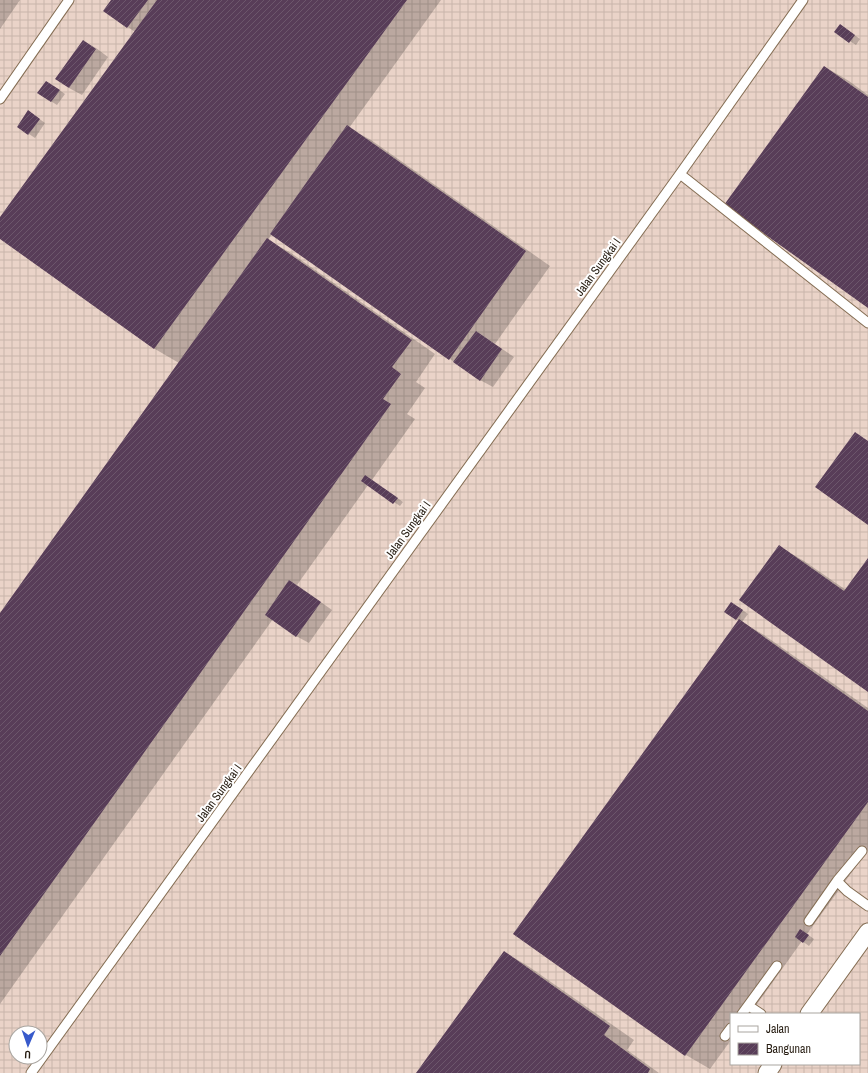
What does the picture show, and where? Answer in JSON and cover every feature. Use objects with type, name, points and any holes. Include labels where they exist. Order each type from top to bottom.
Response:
[{"type":"street","points":[[810,1013],[868,932]]},
{"type":"lane","points":[[0,99],[69,0]]},
{"type":"lane","name":"Jalan Sungkai I","points":[[31,1073],[680,174],[803,0]]},
{"type":"lane","points":[[680,174],[868,323]]},
{"type":"lane","points":[[809,921],[837,881],[862,851]]},
{"type":"lane","points":[[837,881],[847,891],[868,906]]},
{"type":"lane","points":[[743,1013],[777,966]]},
{"type":"lane","points":[[749,1006],[760,1013]]},
{"type":"lane","points":[[724,1036],[730,1029]]},
{"type":"shaded area","points":[[0,0],[868,0],[868,1073],[0,1073]]},
{"type":"building","points":[[111,0],[148,0],[127,28],[103,11]]},
{"type":"building","points":[[157,0],[407,0],[154,349],[0,239],[0,217]]},
{"type":"building","points":[[840,24],[855,35],[849,43],[834,32]]},
{"type":"building","points":[[83,40],[96,49],[69,88],[55,79]]},
{"type":"building","points":[[824,66],[868,97],[868,308],[724,205]]},
{"type":"building","points":[[46,81],[60,90],[51,102],[37,93]]},
{"type":"building","points":[[28,110],[40,119],[28,135],[17,127]]},
{"type":"building","points":[[347,125],[526,251],[449,360],[270,234]]},
{"type":"building","points":[[267,238],[412,340],[392,367],[401,374],[383,399],[391,404],[0,956],[0,613]]},
{"type":"building","points":[[476,331],[502,349],[480,381],[453,362]]},
{"type":"building","points":[[855,432],[868,441],[868,525],[815,487]]},
{"type":"building","points":[[365,475],[398,498],[393,504],[361,481]]},
{"type":"building","points":[[779,545],[844,591],[868,558],[868,692],[739,600]]},
{"type":"building","points":[[289,580],[321,602],[296,637],[265,615]]},
{"type":"building","points":[[731,602],[743,610],[736,620],[724,612]]},
{"type":"building","points":[[739,619],[868,711],[868,802],[685,1056],[513,934]]},
{"type":"building","points":[[800,929],[809,935],[803,943],[795,937]]},
{"type":"building","points":[[504,951],[610,1026],[604,1035],[650,1069],[648,1073],[416,1073]]}]
